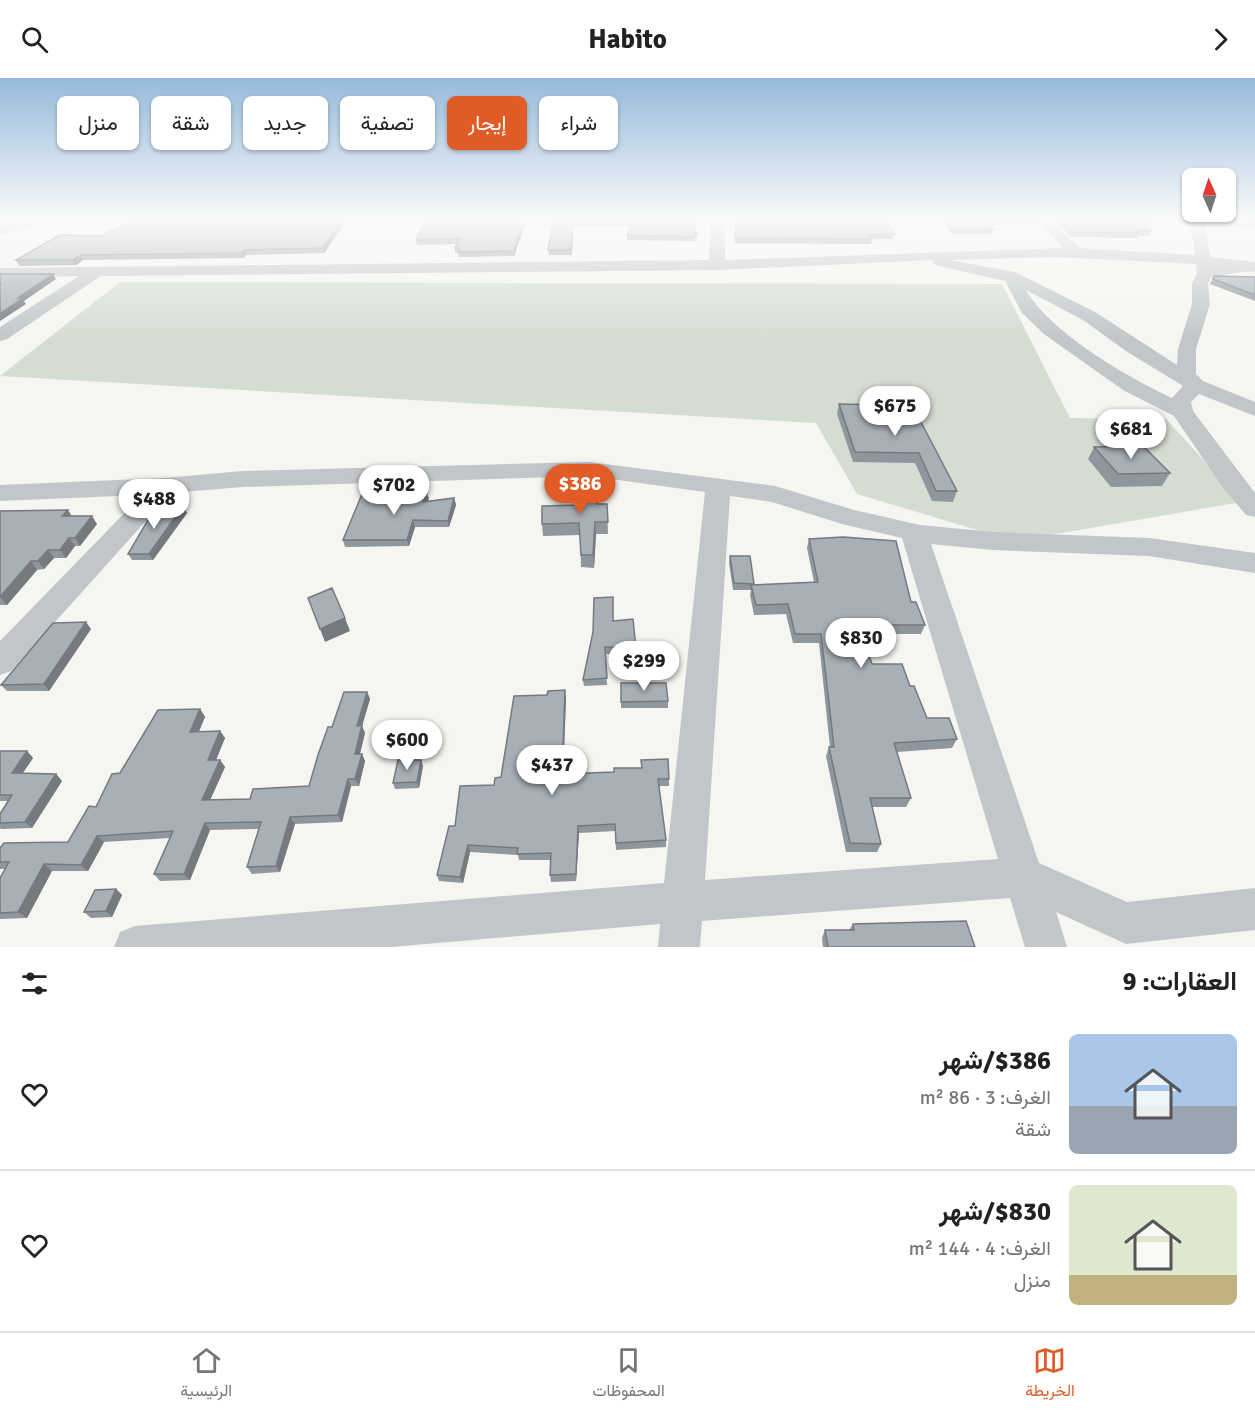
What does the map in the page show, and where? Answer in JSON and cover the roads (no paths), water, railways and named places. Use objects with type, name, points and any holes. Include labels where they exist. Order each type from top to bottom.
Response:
[{"type":"street","points":[[717,260],[717,265]]},
{"type":"street","points":[[0,273],[717,265],[821,260]]},
{"type":"street","points":[[928,260],[1011,278],[1089,316],[1133,347],[1196,385],[1255,411]]},
{"type":"street","points":[[991,260],[1001,264],[1028,309],[1050,330],[1130,386],[1182,411]]},
{"type":"street","points":[[1148,260],[1203,266],[1255,268]]},
{"type":"street","points":[[1196,385],[1186,376],[1186,349],[1201,304],[1200,284],[1203,260]]},
{"type":"street","points":[[0,335],[98,271]]},
{"type":"street","points":[[1196,385],[1180,401],[1182,411],[1233,484],[1255,509]]},
{"type":"street","points":[[0,493],[164,486],[243,479],[589,469],[775,495],[851,518],[900,526],[914,533],[993,542],[1149,547],[1255,563]]},
{"type":"street","points":[[0,662],[164,486]]},
{"type":"street","points":[[679,947],[681,902],[718,487]]},
{"type":"street","points":[[914,533],[1046,947]]},
{"type":"street","points":[[135,947],[681,902],[1024,877],[1126,923],[1255,909]]}]
